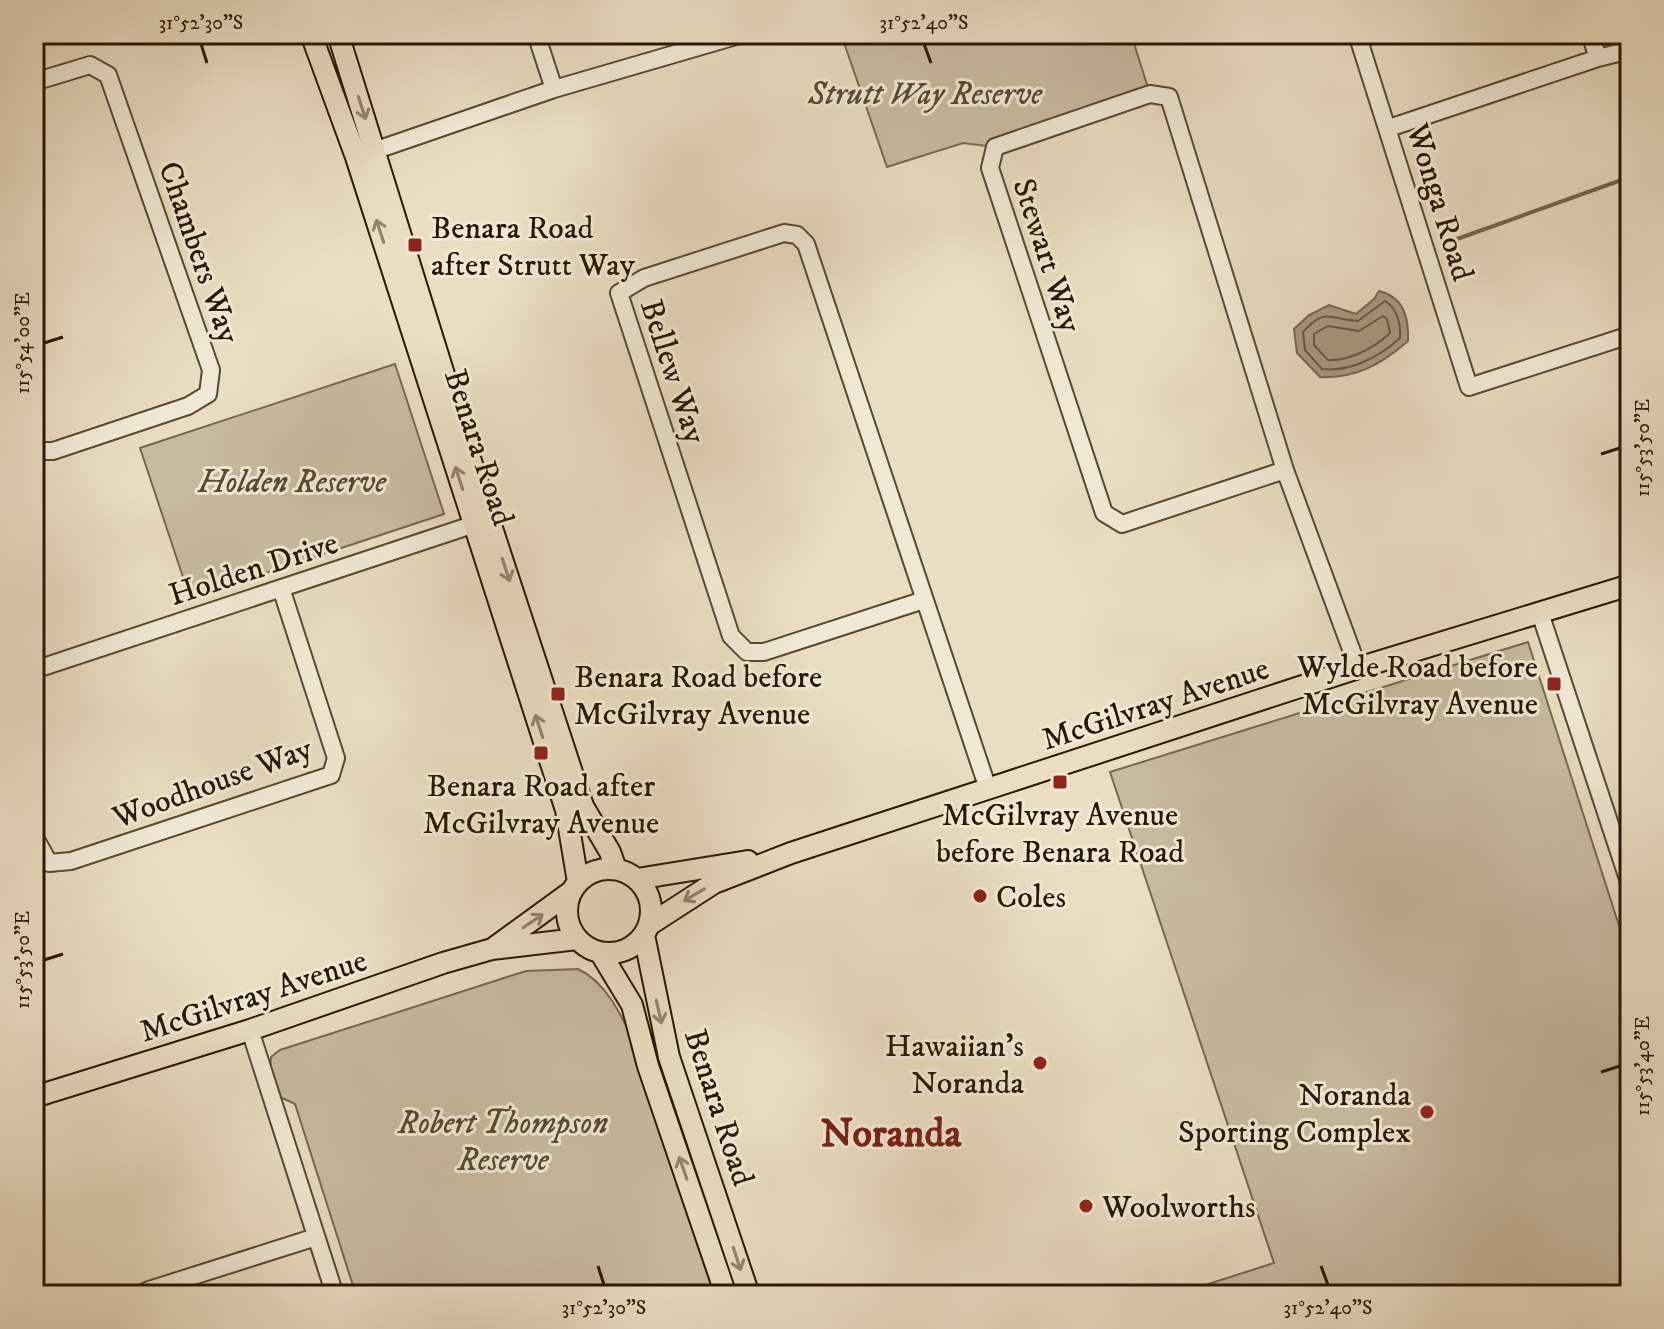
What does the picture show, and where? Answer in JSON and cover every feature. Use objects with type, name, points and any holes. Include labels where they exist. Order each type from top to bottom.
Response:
[{"type":"main road","name":"Benara Road","points":[[311,34],[366,154]]},
{"type":"main road","name":"Benara Road","points":[[338,34],[366,154],[482,522],[566,810],[576,887]]},
{"type":"main road","name":"Benara Road","points":[[482,522],[583,806],[610,852],[616,869]]},
{"type":"main road","name":"McGilvray Avenue","points":[[647,930],[714,883],[791,853],[1358,668],[1630,585]]},
{"type":"main road","name":"McGilvray Avenue","points":[[637,879],[791,853]]},
{"type":"main road","points":[[616,869],[637,879],[650,901],[647,930],[625,951],[600,952],[577,939],[567,915],[568,903],[576,887],[589,874],[616,869]]},
{"type":"main road","name":"McGilvray Avenue","points":[[492,949],[576,887]]},
{"type":"main road","name":"Benara Road","points":[[647,930],[669,1057],[749,1295]]},
{"type":"main road","name":"McGilvray Avenue","points":[[34,1097],[250,1030],[443,963],[492,949],[577,939]]},
{"type":"main road","name":"Benara Road","points":[[600,952],[632,1005],[648,1066],[726,1295]]},
{"type":"street","points":[[536,34],[554,89]]},
{"type":"street","points":[[366,154],[554,89],[743,34]]},
{"type":"street","name":"Wonga Road","points":[[1357,34],[1469,387],[1630,335]]},
{"type":"street","points":[[1590,34],[1598,58]]},
{"type":"street","points":[[1389,128],[1630,50]]},
{"type":"street","name":"Chambers Way","points":[[34,82],[90,65],[108,75],[211,370],[208,394],[188,406],[53,451],[36,451],[34,448]]},
{"type":"street","name":"Stewart Way","points":[[1285,470],[1122,524],[1104,513],[990,168],[995,147],[1150,94],[1169,97],[1285,470],[1358,668]]},
{"type":"street","name":"Bellew Way","points":[[924,600],[764,652],[747,652],[731,636],[619,293],[644,278],[784,233],[797,235],[806,244],[988,789]]},
{"type":"street","name":"Holden Drive","points":[[34,670],[482,522]]},
{"type":"street","name":"Woodhouse Way","points":[[34,836],[49,863],[71,861],[331,775],[336,758],[281,588]]},
{"type":"street","points":[[1540,613],[1624,845],[1630,885]]},
{"type":"street","points":[[250,1030],[335,1295]]},
{"type":"street","points":[[139,1295],[316,1237]]},
{"type":"green space","name":"Strutt Way Reserve","points":[[841,34],[1131,34],[1150,94],[995,147],[963,143],[887,167]]},
{"type":"green space","name":"Holden Reserve","points":[[395,364],[444,514],[190,598],[140,448]]},
{"type":"green space","name":"Noranda Sporting Complex","points":[[1528,642],[1630,960],[1630,1295],[1174,1295],[1274,1263],[1110,772]]},
{"type":"green space","name":"Robert Thompson Reserve","points":[[578,969],[605,991],[634,1042],[719,1295],[356,1295],[295,1104],[278,1096],[270,1070],[271,1057],[280,1050],[526,971]]},
{"type":"water","points":[[1379,291],[1399,303],[1407,324],[1408,341],[1388,357],[1356,373],[1320,377],[1297,353],[1294,329],[1309,315],[1329,305],[1356,314]]},
{"type":"waterway","points":[[1457,239],[1630,177]]},
{"type":"place","name":"Benara Road after Strutt Way","points":[[415,245]]},
{"type":"place","name":"Wylde Road before McGilvray Avenue","points":[[1554,684]]},
{"type":"place","name":"Benara Road before McGilvray Avenue","points":[[558,694]]},
{"type":"place","name":"Benara Road after McGilvray Avenue","points":[[541,753]]},
{"type":"place","name":"McGilvray Avenue before Benara Road","points":[[1060,782]]},
{"type":"place","name":"Coles","points":[[980,896]]},
{"type":"place","name":"Hawaiian's Noranda","points":[[1040,1063]]},
{"type":"place","name":"Noranda Sporting Complex","points":[[1427,1112]]},
{"type":"place","name":"Woolworths","points":[[1086,1206]]},
{"type":"district","name":"Noranda","points":[[891,1132]]}]
